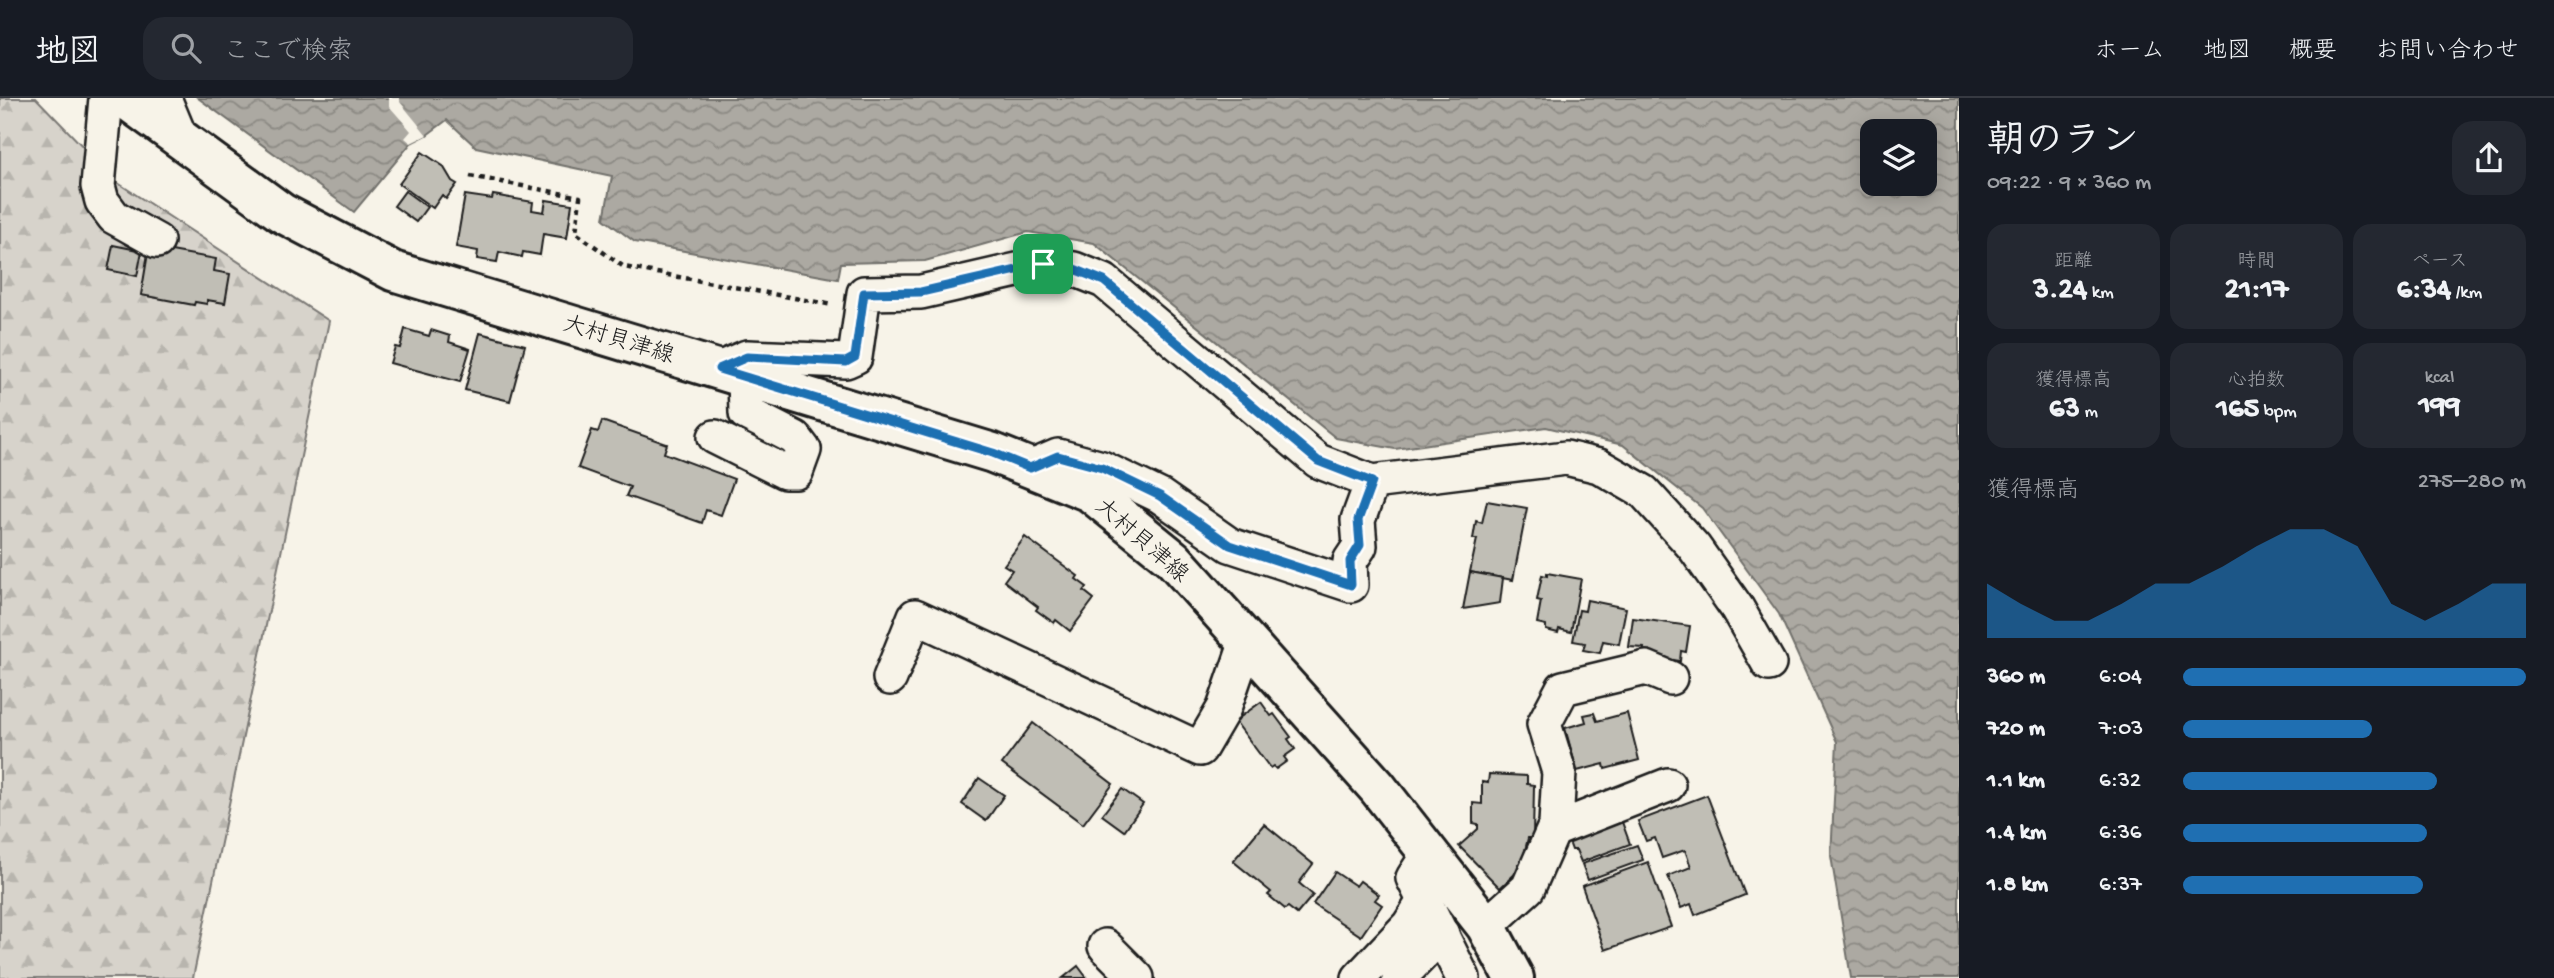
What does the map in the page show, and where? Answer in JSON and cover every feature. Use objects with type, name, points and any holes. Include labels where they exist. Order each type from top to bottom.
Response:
[{"type":"main road","name":"大村貝津線","points":[[124,98],[282,213],[393,271],[993,453],[1090,492],[1173,559],[1377,787],[1486,926],[1514,978]]},
{"type":"street","points":[[106,98],[98,186],[102,201],[114,217],[157,241]]},
{"type":"street","points":[[164,98],[181,139]]},
{"type":"street","points":[[715,437],[785,472],[796,472],[804,450],[795,438],[747,413],[732,373],[747,357],[846,362],[855,357],[864,293],[921,292],[1043,264],[1074,269],[1104,281],[1318,461],[1372,482],[1566,458],[1599,466],[1644,492],[1693,547],[1737,608],[1769,664]]},
{"type":"street","points":[[1030,468],[1058,456],[1102,468],[1160,496],[1230,545],[1351,585],[1350,561],[1360,545],[1358,520],[1372,482]]},
{"type":"street","points":[[890,678],[915,617],[1200,749],[1224,708],[1247,642]]},
{"type":"street","points":[[1486,926],[1528,888],[1555,817],[1559,772],[1544,724],[1563,688],[1565,674],[1646,668],[1670,678]]},
{"type":"street","points":[[1555,817],[1652,780]]},
{"type":"street","points":[[1429,853],[1413,878],[1463,978]]},
{"type":"street","points":[[1359,978],[1409,925],[1424,901]]},
{"type":"street","points":[[1399,978],[1441,934]]},
{"type":"street","points":[[1105,946],[1137,978]]},
{"type":"path","points":[[470,176],[580,197],[576,233],[624,267],[862,310]]},
{"type":"green space","points":[[0,98],[36,98],[118,183],[329,321],[193,978],[0,978]]},
{"type":"water","points":[[198,98],[1959,98],[1959,978],[1851,978],[1831,856],[1837,742],[1779,614],[1702,508],[1623,445],[1546,427],[1395,449],[1336,438],[1094,243],[1028,232],[925,261],[841,263],[838,279],[635,242],[604,219],[612,176],[476,147],[447,120],[411,143],[354,212]]},
{"type":"pier","points":[[389,98],[400,98],[400,102],[427,135],[411,143],[405,138],[411,131],[389,106]]},
{"type":"building","points":[[422,152],[443,166],[452,181],[457,184],[446,199],[442,195],[433,208],[399,184]]},
{"type":"building","points":[[405,191],[427,207],[416,222],[394,206]]},
{"type":"building","points":[[465,195],[492,199],[493,195],[533,202],[532,210],[544,212],[546,200],[572,204],[567,238],[543,234],[540,255],[523,252],[522,257],[499,252],[497,262],[477,259],[478,251],[456,247]]},
{"type":"building","points":[[113,245],[142,251],[137,276],[108,270]]},
{"type":"building","points":[[149,247],[216,259],[214,271],[230,274],[225,303],[207,300],[207,304],[195,302],[194,305],[141,295]]},
{"type":"building","points":[[405,329],[429,336],[431,330],[450,336],[449,342],[470,349],[460,382],[390,363],[395,347],[400,348]]},
{"type":"building","points":[[480,333],[525,345],[510,401],[465,390]]},
{"type":"building","points":[[602,421],[667,444],[664,453],[734,479],[721,515],[706,510],[702,523],[626,496],[630,487],[578,468],[592,430],[598,432]]},
{"type":"building","points":[[1487,501],[1527,508],[1513,580],[1470,572],[1477,539],[1473,539],[1476,521],[1482,523]]},
{"type":"building","points":[[1025,537],[1078,576],[1076,579],[1087,587],[1084,591],[1094,599],[1070,631],[1036,610],[1038,607],[1004,581],[1012,570],[1004,565]]},
{"type":"building","points":[[1470,572],[1503,578],[1500,603],[1463,609]]},
{"type":"building","points":[[1547,573],[1581,579],[1571,632],[1546,630],[1546,625],[1537,623],[1541,601],[1537,600],[1542,575],[1547,576]]},
{"type":"building","points":[[1587,600],[1626,608],[1619,644],[1603,641],[1600,653],[1583,650],[1585,643],[1573,641],[1579,610],[1585,611]]},
{"type":"building","points":[[1633,618],[1690,626],[1686,652],[1681,651],[1680,661],[1643,656],[1644,648],[1629,647]]},
{"type":"building","points":[[1261,702],[1291,737],[1288,739],[1295,749],[1284,757],[1287,761],[1276,769],[1273,766],[1270,768],[1235,721]]},
{"type":"building","points":[[1594,713],[1597,721],[1627,713],[1639,760],[1605,769],[1604,764],[1577,771],[1565,728],[1586,722],[1584,715]]},
{"type":"building","points":[[1033,723],[1113,784],[1083,824],[1002,764]]},
{"type":"building","points":[[1489,774],[1527,776],[1527,784],[1534,785],[1533,838],[1528,838],[1522,863],[1518,864],[1519,870],[1500,888],[1459,846],[1478,829],[1478,824],[1473,823],[1473,803],[1482,804],[1482,782],[1488,783]]},
{"type":"building","points":[[979,778],[1004,795],[986,821],[962,804]]},
{"type":"building","points":[[1122,789],[1143,804],[1124,831],[1102,815]]},
{"type":"building","points":[[1707,795],[1745,895],[1695,915],[1691,904],[1681,908],[1668,876],[1691,867],[1685,850],[1662,858],[1655,838],[1646,841],[1638,821]]},
{"type":"building","points":[[1622,822],[1630,844],[1581,862],[1576,850],[1572,850],[1569,842]]},
{"type":"building","points":[[1264,824],[1313,864],[1299,883],[1313,895],[1297,914],[1288,907],[1285,909],[1268,895],[1271,892],[1233,861]]},
{"type":"building","points":[[1637,845],[1643,860],[1588,880],[1582,864]]},
{"type":"building","points":[[1648,862],[1671,927],[1605,950],[1582,886]]},
{"type":"building","points":[[1335,872],[1356,886],[1360,881],[1379,895],[1375,900],[1382,905],[1361,936],[1313,904]]},
{"type":"building","points":[[1078,966],[1087,978],[1063,978]]},
{"type":"route","points":[[1043,264],[1074,269],[1104,281],[1318,461],[1372,482],[1358,520],[1360,545],[1350,561],[1351,585],[1230,545],[1160,496],[1102,468],[1058,456],[1030,468],[993,453],[719,369],[747,357],[846,362],[855,357],[864,293],[921,292],[1043,264]]}]
